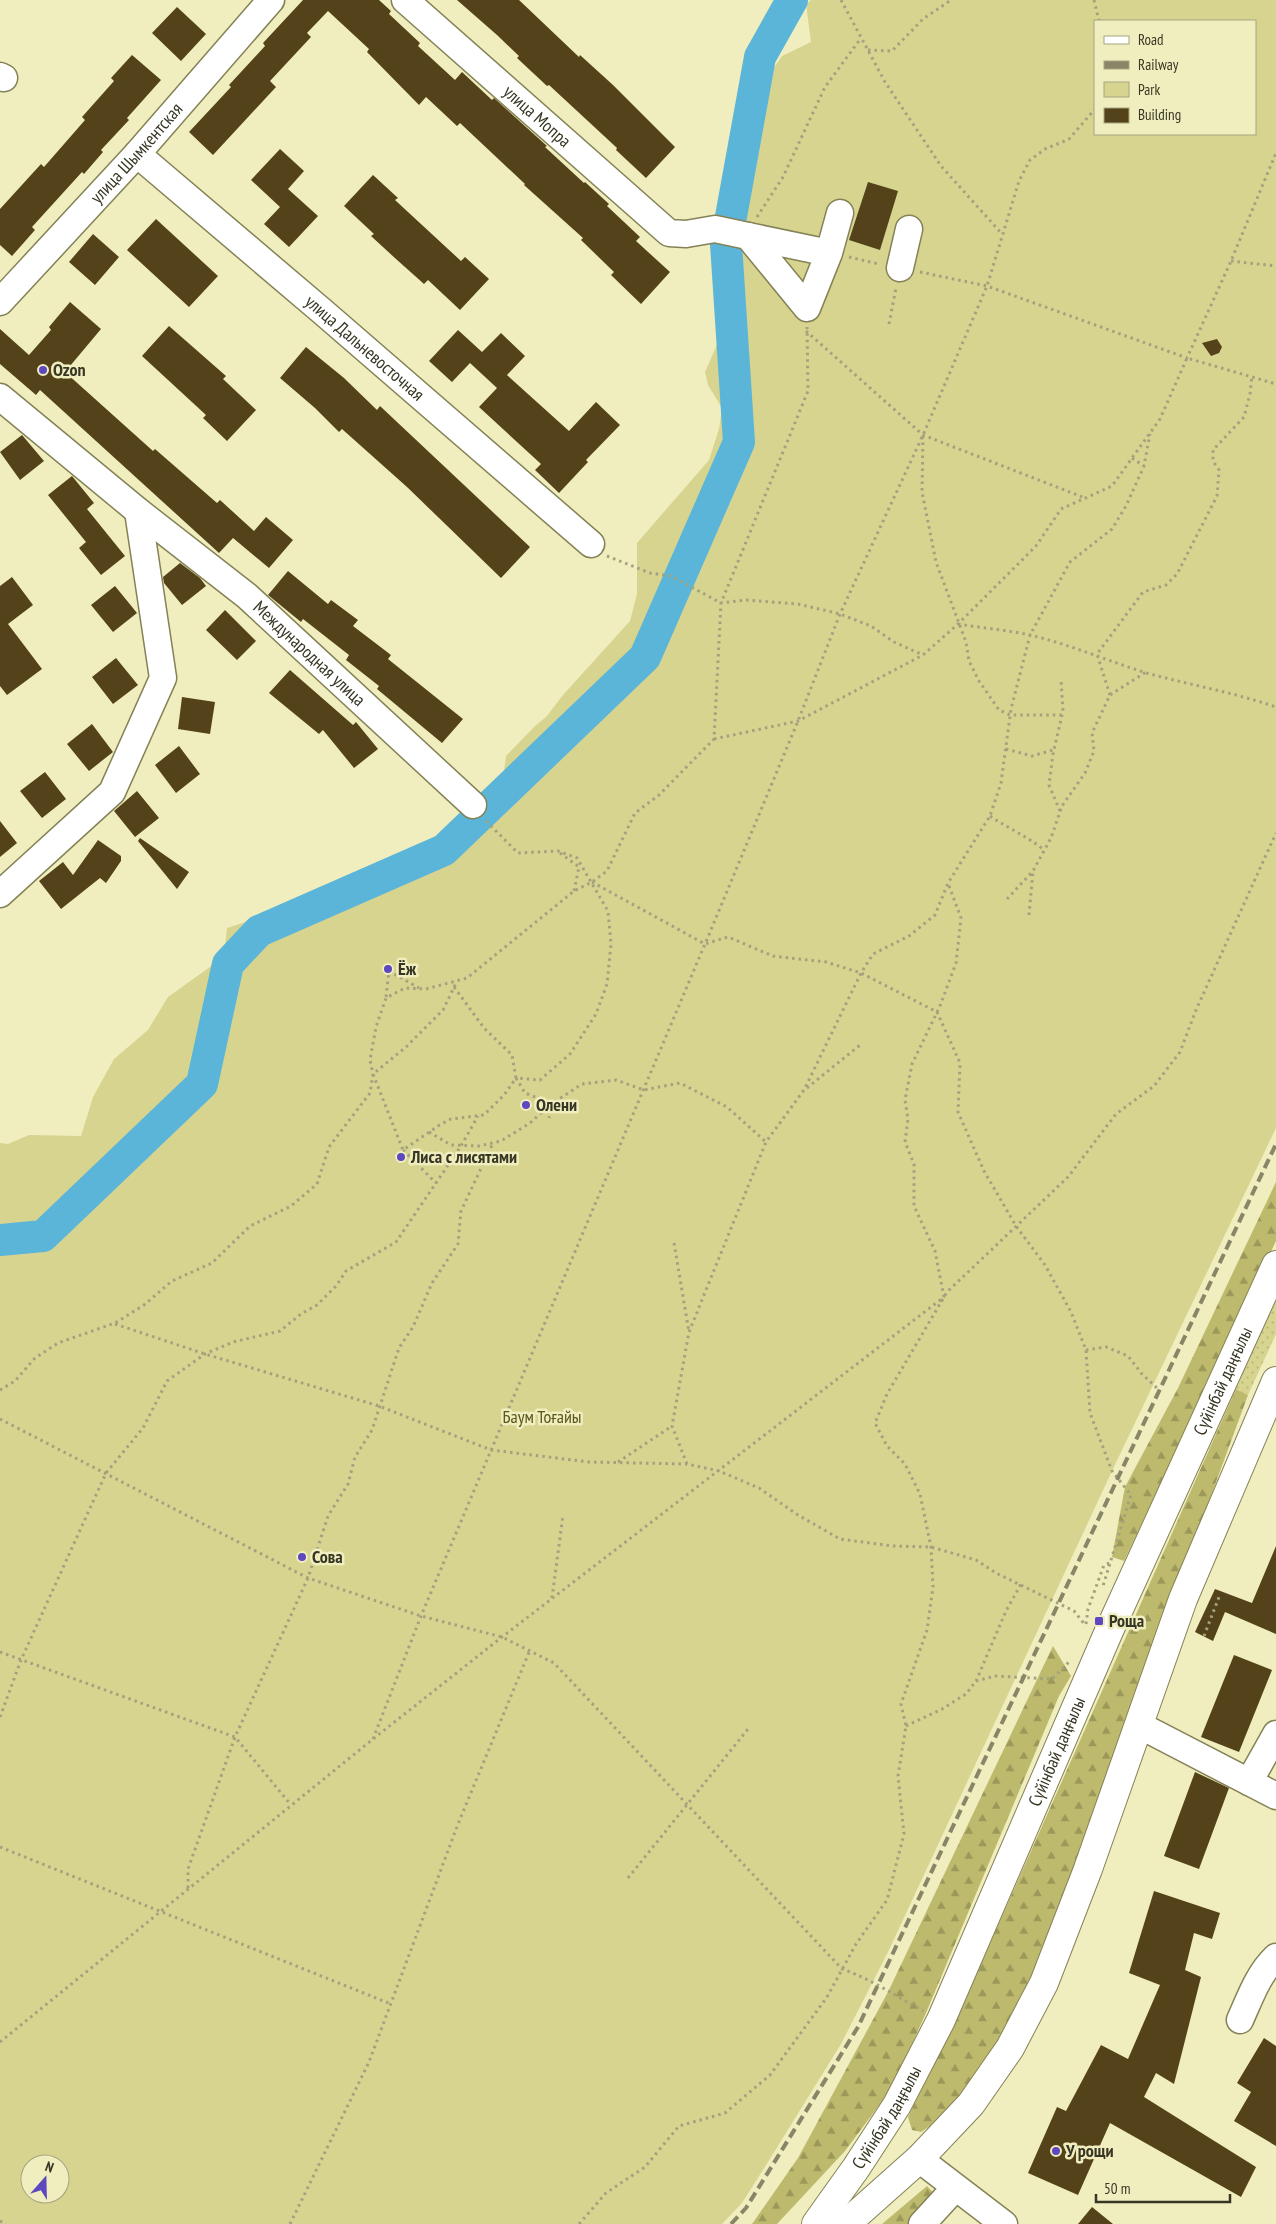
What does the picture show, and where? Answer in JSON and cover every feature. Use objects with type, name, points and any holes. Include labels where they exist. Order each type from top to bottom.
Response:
[{"type":"main road","name":"Сүйінбай даңғылы","points":[[816,2224],[856,2168],[896,2105],[941,2020],[1110,1631],[1276,1265]]},
{"type":"main road","points":[[846,2224],[919,2160],[971,2104],[1010,2048],[1044,1983],[1088,1869],[1183,1599],[1276,1381]]},
{"type":"street","name":"улица Шымкентская","points":[[0,302],[137,154],[272,0]]},
{"type":"street","name":"улица Мопра","points":[[405,0],[669,233],[686,234],[715,229],[748,236]]},
{"type":"street","name":"улица Дальневосточная","points":[[137,154],[591,544]]},
{"type":"street","points":[[807,319],[830,253],[840,213]]},
{"type":"street","points":[[900,268],[909,229]]},
{"type":"street","points":[[748,236],[830,253]]},
{"type":"street","points":[[748,236],[807,319]]},
{"type":"street","name":"Международная улица","points":[[0,396],[138,511],[247,596],[473,805]]},
{"type":"street","points":[[0,894],[112,792],[163,678],[138,511]]},
{"type":"street","points":[[1139,1726],[1276,1796]]},
{"type":"street","points":[[1249,1782],[1276,1734]]},
{"type":"street","points":[[1240,2020],[1255,1986],[1268,1965],[1276,1957]]},
{"type":"street","points":[[919,2160],[1004,2224]]},
{"type":"street","points":[[922,2224],[955,2188]]},
{"type":"path","points":[[841,0],[885,82],[941,166],[1003,234]]},
{"type":"path","points":[[868,50],[892,52],[923,19],[951,0]]},
{"type":"path","points":[[1094,0],[1100,20]]},
{"type":"path","points":[[748,236],[759,211],[783,177],[825,87],[861,38]]},
{"type":"path","points":[[373,1739],[420,1616],[706,944],[840,614],[924,434],[987,286],[1019,181],[1030,160],[1045,149],[1070,139],[1094,110]]},
{"type":"path","points":[[386,998],[406,988],[420,989],[467,978],[574,891],[592,882],[607,871],[635,813],[659,795],[714,739],[798,721],[923,655],[958,624],[1036,546],[1062,509],[1112,486],[1160,419],[1231,262],[1276,153]]},
{"type":"path","points":[[1231,262],[1276,266]]},
{"type":"path","points":[[889,324],[900,268]]},
{"type":"path","points":[[987,286],[1187,358],[1252,375],[1276,384]]},
{"type":"path","points":[[807,319],[924,434],[1086,498]]},
{"type":"path","points":[[714,739],[721,603],[808,391],[807,319]]},
{"type":"path","points":[[1097,654],[1143,592],[1166,585],[1178,574],[1218,496],[1219,470],[1213,461],[1213,450],[1244,417],[1250,394],[1252,375]]},
{"type":"path","points":[[924,434],[922,492],[936,562],[966,642],[969,661],[979,681],[999,710],[1010,715],[1062,716]]},
{"type":"path","points":[[686,1464],[672,1426],[689,1332],[766,1142],[804,1090],[860,973],[873,954],[909,936],[935,915],[948,883],[990,816],[1001,783],[1010,715],[1030,635],[1070,562],[1112,529],[1126,506],[1144,466],[1150,434]]},
{"type":"path","points":[[1132,458],[1144,466]]},
{"type":"path","points":[[591,544],[609,557],[650,573],[671,576],[721,603],[746,600],[798,604],[840,614],[871,626],[894,642],[923,655]]},
{"type":"path","points":[[958,624],[1030,635],[1097,654],[1146,672],[1195,686],[1250,698],[1276,707]]},
{"type":"path","points":[[1097,654],[1110,695]]},
{"type":"path","points":[[1007,899],[1033,871],[1060,812],[1085,773],[1094,751],[1092,733],[1110,695],[1146,672]]},
{"type":"path","points":[[1060,812],[1048,785],[1062,716],[1061,680]]},
{"type":"path","points":[[1006,749],[1032,756],[1054,750]]},
{"type":"path","points":[[990,816],[1013,832],[1029,837],[1044,850]]},
{"type":"path","points":[[579,2224],[606,2193],[646,2168],[679,2126],[725,2113],[770,2074],[826,1997],[856,1944],[886,1900],[904,1834],[898,1776],[906,1726],[901,1704],[927,1630],[933,1587],[931,1547],[920,1494],[905,1464],[887,1446],[874,1423],[887,1394],[947,1292],[1068,1177],[1116,1114],[1154,1086],[1180,1052],[1196,1010],[1276,833]]},
{"type":"path","points":[[500,837],[518,852],[558,851],[578,858],[608,911],[611,944],[607,984],[596,1014],[570,1054],[540,1080],[516,1078]]},
{"type":"path","points":[[558,851],[578,867],[574,891]]},
{"type":"path","points":[[1029,915],[1033,871]]},
{"type":"path","points":[[592,882],[706,944],[728,937],[773,956],[826,962],[860,973],[937,1012],[960,1063],[958,1112],[984,1171],[1016,1226],[1050,1273],[1071,1312],[1086,1350],[1090,1412],[1112,1471],[1131,1495],[1108,1572]]},
{"type":"path","points":[[944,1297],[935,1251],[914,1206],[914,1164],[905,1142],[908,1119],[905,1100],[912,1064],[937,1012],[956,963],[961,918],[948,883]]},
{"type":"path","points":[[420,989],[389,971],[386,998],[376,1027],[370,1060],[373,1074],[403,1150],[436,1183]]},
{"type":"path","points":[[0,1390],[15,1381],[35,1358],[58,1344],[115,1323],[144,1305],[172,1281],[212,1262],[250,1226],[291,1206],[317,1184],[329,1147],[370,1093],[373,1074],[406,1047],[443,1010],[457,980]]},
{"type":"path","points":[[454,987],[484,1028],[512,1055],[516,1078],[525,1093],[540,1099],[553,1108],[549,1118]]},
{"type":"path","points":[[804,1090],[860,1044]]},
{"type":"path","points":[[403,1150],[451,1120],[484,1115],[516,1078]]},
{"type":"path","points":[[429,1132],[451,1145],[480,1146],[500,1141],[530,1123],[550,1106],[582,1084],[616,1080],[644,1090],[680,1083],[727,1107],[766,1142]]},
{"type":"path","points":[[0,1717],[21,1660],[106,1473],[143,1428],[167,1381],[205,1354],[233,1342],[280,1331],[301,1314],[317,1305],[336,1286],[346,1271],[396,1242],[478,1116]]},
{"type":"path","points":[[188,1889],[188,1870],[235,1737],[308,1578],[328,1516],[348,1484],[355,1457],[372,1430],[400,1348],[413,1327],[432,1283],[458,1244],[461,1211],[492,1143]]},
{"type":"path","points":[[674,1243],[689,1332]]},
{"type":"path","points":[[0,2042],[291,1805],[502,1637],[944,1297]]},
{"type":"path","points":[[115,1323],[205,1354],[379,1406],[491,1450],[589,1462],[686,1464],[718,1471],[759,1488],[798,1515],[840,1538],[893,1546],[931,1547],[976,1560],[996,1573],[1074,1611],[1086,1626]]},
{"type":"path","points":[[1086,1350],[1106,1347],[1128,1356],[1142,1374],[1160,1390]]},
{"type":"path","points":[[0,1419],[308,1578],[420,1616],[502,1637],[554,1663],[842,1969],[866,1977],[877,1986],[941,2020]]},
{"type":"path","points":[[616,1462],[672,1426]]},
{"type":"path","points":[[552,1599],[563,1515]]},
{"type":"path","points":[[1083,1634],[1088,1609],[1104,1565],[1110,1564]]},
{"type":"path","points":[[906,1726],[942,1709],[966,1694],[976,1682],[1006,1612],[1021,1584]]},
{"type":"path","points":[[1204,1636],[1219,1597]]},
{"type":"path","points":[[290,2224],[368,2062],[458,1824],[530,1650]]},
{"type":"path","points":[[0,1652],[235,1737],[291,1805]]},
{"type":"path","points":[[976,1682],[995,1676],[1052,1679],[1074,1656]]},
{"type":"path","points":[[628,1878],[748,1729]]},
{"type":"path","points":[[0,1848],[391,2004]]},
{"type":"path","points":[[0,2221],[6,2224]]},
{"type":"green space","name":"Баум Тоғайы","points":[[811,0],[1276,0],[1276,1128],[1112,1471],[888,1952],[841,2044],[742,2203],[722,2224],[0,2224],[0,1143],[8,1144],[29,1135],[81,1136],[93,1097],[114,1059],[148,1030],[168,997],[224,957],[227,928],[255,919],[281,906],[383,868],[413,864],[444,850],[500,802],[506,756],[547,716],[563,695],[630,621],[637,594],[637,543],[709,460],[719,429],[722,408],[708,385],[705,372],[737,299],[734,242],[760,88],[782,56],[811,42],[806,4]]},
{"type":"green space","points":[[1276,1182],[1276,1241],[1124,1561],[1112,1557],[1125,1487],[1178,1388]]},
{"type":"green space","points":[[1276,1295],[1276,1334],[1248,1395],[1236,1389]]},
{"type":"green space","points":[[1236,1389],[1248,1395],[1027,1997],[967,2088],[930,2126],[921,2132],[912,2130],[908,2117],[956,2020]]},
{"type":"green space","points":[[1053,1646],[1071,1676],[1059,1696],[926,2013],[892,2088],[845,2151],[777,2224],[752,2224],[798,2158],[888,1992]]},
{"type":"green space","points":[[927,2186],[942,2202],[922,2224],[882,2224]]},
{"type":"building","points":[[303,0],[379,0],[391,11],[389,14],[420,43],[418,46],[455,80],[462,72],[547,146],[545,147],[609,204],[607,206],[640,237],[636,241],[670,272],[641,304],[611,275],[614,272],[581,240],[583,238],[524,185],[460,123],[457,126],[426,97],[419,105],[367,52],[369,49],[328,11],[307,33],[311,37],[270,81],[276,87],[213,155],[189,132],[231,87],[229,85],[265,46],[263,43]]},
{"type":"building","points":[[457,0],[519,0],[579,57],[580,55],[613,85],[675,147],[646,178],[616,150],[617,148],[549,85],[547,86],[517,58],[519,56]]},
{"type":"building","points":[[177,7],[206,34],[181,61],[152,33]]},
{"type":"building","points":[[132,55],[161,80],[127,118],[129,120],[101,150],[103,152],[84,174],[82,172],[32,227],[35,230],[12,256],[0,245],[0,209],[41,164],[44,167],[85,120],[82,117],[114,81],[111,78]]},
{"type":"building","points":[[280,149],[304,171],[288,189],[318,216],[289,247],[264,224],[280,207],[251,180]]},
{"type":"building","points":[[373,175],[398,198],[395,200],[461,261],[465,257],[489,279],[460,310],[428,280],[424,284],[396,259],[371,236],[374,234],[344,206]]},
{"type":"building","points":[[868,182],[898,191],[880,250],[849,240]]},
{"type":"building","points":[[156,219],[218,276],[189,307],[127,250]]},
{"type":"building","points":[[93,234],[119,257],[95,285],[69,262]]},
{"type":"building","points":[[70,302],[101,329],[65,372],[153,451],[155,449],[217,503],[220,500],[254,531],[266,517],[293,540],[269,568],[233,538],[219,553],[40,390],[36,395],[0,364],[0,329],[29,355],[51,330],[49,327]]},
{"type":"building","points":[[169,326],[226,376],[223,379],[256,410],[227,441],[203,418],[206,415],[142,356]]},
{"type":"building","points":[[458,330],[482,352],[501,333],[525,356],[507,375],[569,431],[596,402],[620,425],[586,460],[588,462],[559,493],[535,470],[541,464],[479,407],[497,388],[470,363],[452,382],[429,361]]},
{"type":"building","points":[[1217,339],[1222,347],[1219,353],[1211,356],[1202,343]]},
{"type":"building","points":[[306,347],[344,378],[377,410],[380,406],[530,547],[501,578],[407,487],[342,429],[339,432],[315,408],[280,378]]},
{"type":"building","points":[[22,435],[44,461],[20,480],[0,452]]},
{"type":"building","points":[[72,476],[94,503],[87,509],[125,556],[101,575],[79,548],[86,542],[48,495]]},
{"type":"building","points":[[180,563],[200,578],[206,586],[182,605],[164,583],[163,577]]},
{"type":"building","points":[[288,571],[328,604],[331,600],[358,620],[353,626],[391,655],[388,659],[463,719],[442,743],[377,689],[379,686],[346,660],[349,655],[303,619],[301,622],[268,595]]},
{"type":"building","points":[[12,577],[33,605],[8,624],[42,669],[7,695],[0,686],[0,586]]},
{"type":"building","points":[[115,586],[137,613],[113,632],[91,605]]},
{"type":"building","points":[[225,610],[256,641],[237,660],[206,630]]},
{"type":"building","points":[[116,658],[138,685],[113,704],[92,677]]},
{"type":"building","points":[[290,670],[353,725],[356,722],[378,749],[354,768],[323,730],[319,734],[269,693]]},
{"type":"building","points":[[182,697],[215,702],[210,734],[178,729]]},
{"type":"building","points":[[92,724],[113,752],[89,771],[67,744]]},
{"type":"building","points":[[179,746],[200,774],[176,793],[155,765]]},
{"type":"building","points":[[45,772],[66,799],[42,818],[20,791]]},
{"type":"building","points":[[137,791],[159,818],[135,837],[114,811]]},
{"type":"building","points":[[0,821],[17,843],[0,857]]},
{"type":"building","points":[[140,838],[189,872],[177,889],[138,841]]},
{"type":"building","points":[[98,840],[121,856],[121,861],[106,883],[100,878],[61,909],[39,881],[63,862],[73,875]]},
{"type":"building","points":[[1276,1546],[1276,1634],[1225,1612],[1213,1641],[1195,1632],[1215,1589],[1252,1603]]},
{"type":"building","points":[[1234,1655],[1272,1670],[1239,1752],[1201,1737]]},
{"type":"building","points":[[1195,1772],[1229,1788],[1199,1869],[1164,1856]]},
{"type":"building","points":[[1154,1891],[1220,1913],[1212,1939],[1194,1933],[1185,1970],[1201,1977],[1174,2084],[1156,2073],[1144,2097],[1256,2167],[1241,2197],[1110,2123],[1078,2195],[1028,2173],[1057,2107],[1066,2111],[1101,2045],[1128,2059],[1160,1985],[1129,1973]]},
{"type":"building","points":[[1264,2038],[1276,2046],[1276,2146],[1234,2121],[1251,2092],[1237,2083]]},
{"type":"building","points":[[1092,2207],[1113,2224],[1078,2224]]},
{"type":"waterway","points":[[0,1240],[43,1236],[202,1084],[228,964],[259,931],[444,850],[645,657],[739,442],[726,244],[760,57],[792,0]]},
{"type":"railway","points":[[731,2224],[746,2208],[858,2027],[1276,1144]]},
{"type":"place","name":"Ozon","points":[[43,370]]},
{"type":"place","name":"Ёж","points":[[388,969]]},
{"type":"place","name":"Олени","points":[[526,1105]]},
{"type":"place","name":"Лиса с лисятами","points":[[401,1157]]},
{"type":"place","name":"Сова","points":[[302,1557]]},
{"type":"place","name":"Роща","points":[[1099,1621]]},
{"type":"place","name":"У рощи","points":[[1056,2151]]}]
